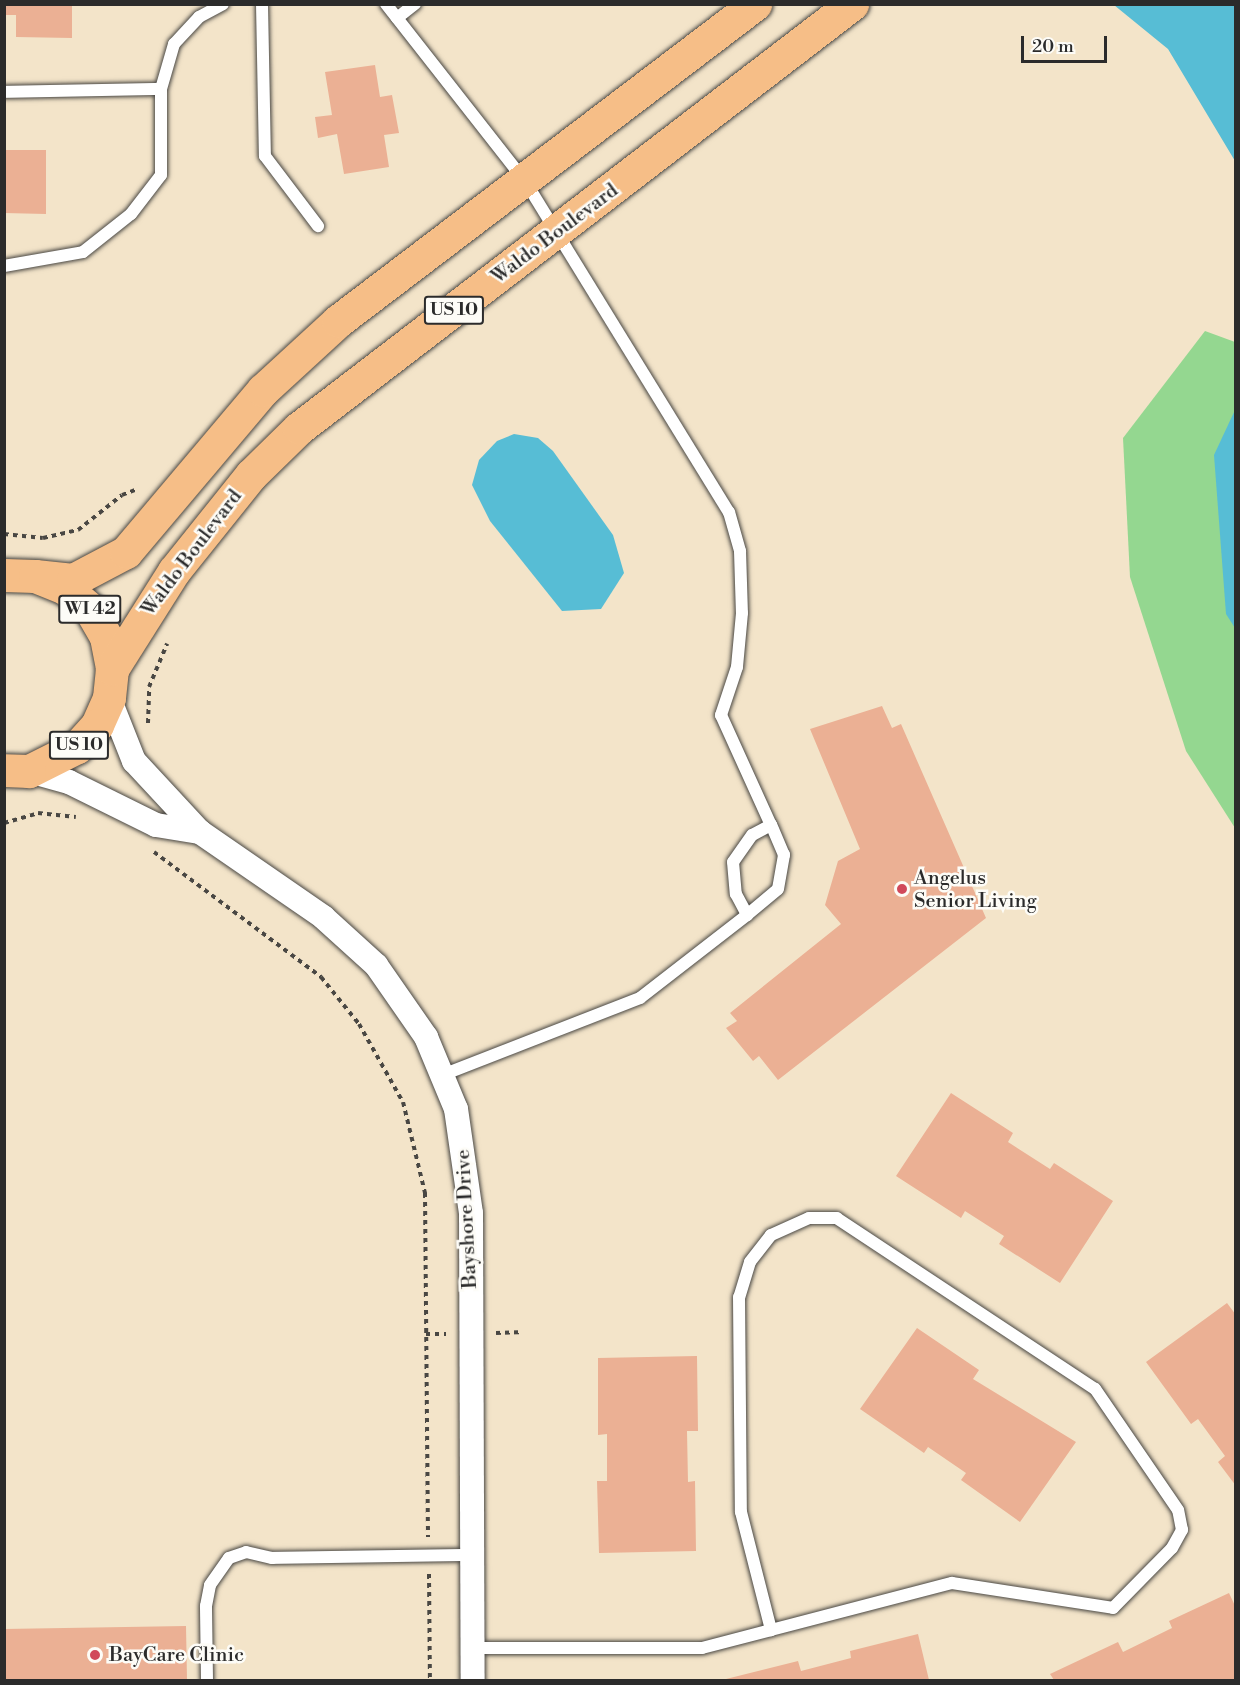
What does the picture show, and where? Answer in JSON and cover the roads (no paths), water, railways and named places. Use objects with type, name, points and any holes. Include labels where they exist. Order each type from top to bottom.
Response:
[{"type":"main road","points":[[20,575],[73,580],[126,552],[290,364],[338,321],[755,4]]},
{"type":"main road","name":"Waldo Boulevard","points":[[111,683],[174,571],[274,450],[338,395],[559,233],[852,4]]},
{"type":"main road","name":"WI 42","points":[[20,575],[65,588],[90,609],[106,637],[111,683]]},
{"type":"main road","name":"US 10","points":[[13,774],[77,747],[97,725],[111,683]]},
{"type":"street","points":[[111,683],[134,761],[200,832]]},
{"type":"street","points":[[13,774],[106,799],[156,825],[200,832]]},
{"type":"street","name":"Bayshore Drive","points":[[200,832],[323,917],[376,965],[426,1037],[442,1075],[465,1146],[471,1213],[474,1680]]},
{"type":"lane","points":[[4,266],[83,252],[131,214],[162,175],[161,89],[174,44],[200,17],[223,4]]},
{"type":"lane","points":[[262,4],[265,156],[318,226]]},
{"type":"lane","points":[[386,4],[525,181],[729,512],[740,550],[742,613],[736,667],[721,715],[784,855],[778,889],[639,998],[442,1075]]},
{"type":"lane","points":[[397,18],[415,4]]},
{"type":"lane","points":[[4,92],[161,89]]},
{"type":"lane","points":[[747,915],[736,894],[733,862],[752,835],[771,825]]},
{"type":"lane","points":[[473,1648],[702,1647],[771,1630],[952,1583],[1113,1608],[1172,1548],[1182,1530],[1178,1510],[1095,1389],[837,1218],[809,1218],[771,1235],[750,1262],[739,1297],[741,1512],[771,1630]]},
{"type":"lane","points":[[207,1680],[206,1606],[219,1568],[246,1552],[272,1557],[473,1556]]},
{"type":"water","points":[[1114,5],[1235,5],[1235,161],[1168,49]]},
{"type":"water","points":[[1235,410],[1236,628],[1226,614],[1214,455]]},
{"type":"water","points":[[514,434],[538,438],[553,451],[613,535],[624,573],[601,609],[562,611],[490,521],[472,485],[479,460],[497,441]]},
{"type":"place","name":"Angelus Senior Living","points":[[902,889]]},
{"type":"place","name":"BayCare Clinic","points":[[95,1655]]}]
